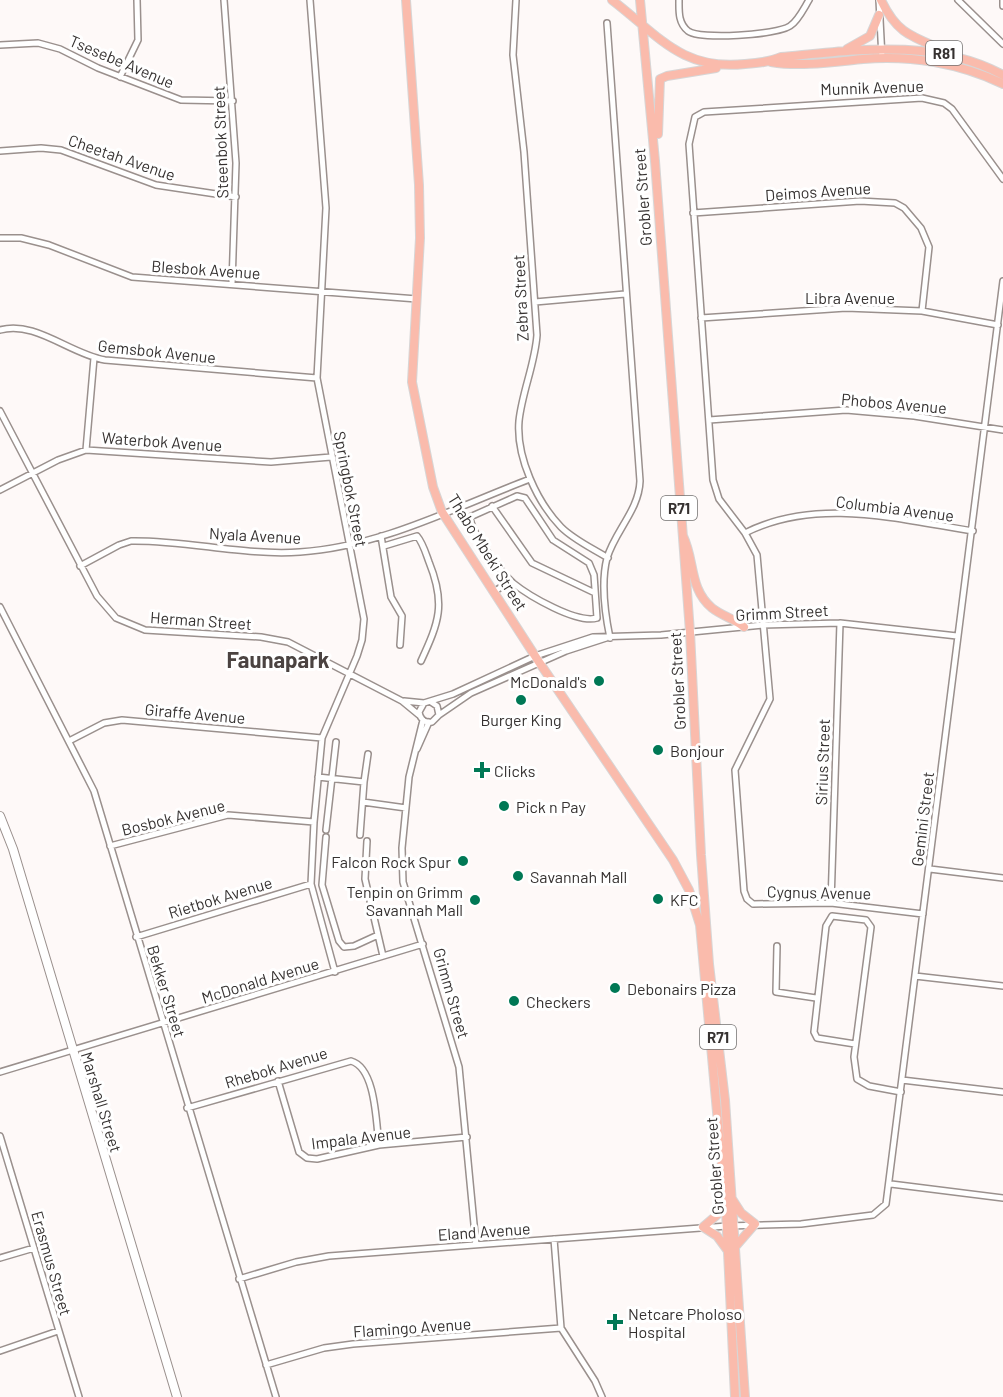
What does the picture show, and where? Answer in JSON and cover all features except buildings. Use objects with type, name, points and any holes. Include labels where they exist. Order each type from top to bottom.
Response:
[{"type":"main road","name":"Thabo Mbeki Street","points":[[406,0],[419,174],[417,299],[411,363],[412,382],[433,487],[442,512],[537,659],[673,860],[689,890],[700,925]]},
{"type":"main road","name":"R81","points":[[612,0],[641,22]]},
{"type":"main road","name":"Grobler Street","points":[[640,0],[655,161],[690,632],[701,855],[710,974],[725,1100],[728,1199]]},
{"type":"main road","points":[[880,0],[902,32],[956,56]]},
{"type":"main road","points":[[835,52],[866,40],[873,31],[879,15]]},
{"type":"main road","name":"Munnik Avenue","points":[[641,22],[688,58],[720,67],[771,62],[836,62],[882,54],[927,50],[956,56],[1003,75]]},
{"type":"main road","name":"Munnik Avenue","points":[[771,62],[782,57],[835,52],[882,54],[927,61],[970,72],[1003,84]]},
{"type":"main road","points":[[655,161],[660,80],[667,76],[720,67]]},
{"type":"main road","points":[[681,530],[689,551],[693,580],[700,595],[715,611],[744,627]]},
{"type":"main road","points":[[701,855],[700,925],[706,966],[710,974]]},
{"type":"main road","name":"Grobler Street","points":[[700,925],[728,1199],[735,1397]]},
{"type":"main road","points":[[728,1199],[755,1224],[731,1249],[703,1227],[717,1215],[728,1199]]},
{"type":"main road","name":"Grobler Street","points":[[731,1249],[745,1397]]},
{"type":"street","points":[[120,77],[138,40],[137,0]]},
{"type":"street","name":"Steenbok Street","points":[[224,0],[233,101],[236,197],[232,284]]},
{"type":"street","name":"Springbok Street","points":[[310,0],[326,208],[317,378],[364,619],[362,640],[350,675],[327,719],[322,738],[314,822],[311,884],[335,972]]},
{"type":"street","name":"Zebra Street","points":[[516,0],[513,54],[524,152],[536,347],[519,429],[530,479],[561,527],[608,558]]},
{"type":"street","points":[[679,0],[681,23],[690,32],[698,35],[728,35],[786,28],[795,22],[809,0]]},
{"type":"street","points":[[880,0],[882,54]]},
{"type":"street","points":[[958,0],[1003,44]]},
{"type":"street","points":[[1003,0],[1003,6]]},
{"type":"street","name":"Grobler Street","points":[[607,23],[640,490],[608,558],[605,589],[609,638]]},
{"type":"street","name":"Tsesebe Avenue","points":[[0,45],[24,43],[49,46],[120,77],[181,100],[233,101]]},
{"type":"street","name":"Munnik Avenue","points":[[693,213],[690,133],[695,117],[704,112],[912,97],[935,100],[944,103],[958,114],[1003,178]]},
{"type":"street","name":"Cheetah Avenue","points":[[0,151],[41,148],[61,150],[156,185],[236,197]]},
{"type":"street","name":"Deimos Avenue","points":[[693,213],[870,200],[896,203],[904,208],[921,228],[929,247],[922,311]]},
{"type":"street","points":[[693,213],[713,480],[717,494],[745,533],[756,555],[763,625]]},
{"type":"street","name":"Blesbok Avenue","points":[[0,238],[21,237],[49,245],[132,277],[417,299]]},
{"type":"street","name":"Gemini Street","points":[[730,1226],[801,1224],[873,1215],[886,1204],[891,1184],[957,636],[973,531],[1003,281]]},
{"type":"street","points":[[535,302],[625,294]]},
{"type":"street","name":"Libra Avenue","points":[[702,318],[832,308],[922,311],[998,325]]},
{"type":"street","name":"Gemsbok Avenue","points":[[0,330],[12,327],[24,328],[94,358],[184,369],[317,378]]},
{"type":"street","points":[[86,450],[94,358]]},
{"type":"street","name":"Phobos Avenue","points":[[709,420],[837,410],[914,416],[1003,429]]},
{"type":"street","name":"Herman Street","points":[[0,411],[80,566],[103,603],[116,618],[131,626],[152,632],[278,639],[300,647],[402,700],[424,719]]},
{"type":"street","name":"Waterbok Avenue","points":[[0,490],[31,473],[86,450],[271,462],[331,457]]},
{"type":"street","name":"Nyala Avenue","points":[[80,566],[131,541],[290,552],[348,544],[402,531],[442,512],[530,479]]},
{"type":"street","points":[[519,496],[525,498],[553,540],[589,562],[594,575],[598,617],[585,619],[545,603],[512,581],[490,554],[470,520],[475,513],[492,506],[519,496]]},
{"type":"street","points":[[492,506],[532,563],[595,593]]},
{"type":"street","name":"Columbia Avenue","points":[[745,533],[785,517],[830,513],[877,516],[973,531]]},
{"type":"street","points":[[384,546],[417,536],[438,583],[439,614],[421,661]]},
{"type":"street","points":[[381,537],[391,597],[402,616],[400,645]]},
{"type":"street","points":[[495,591],[512,581]]},
{"type":"street","name":"Bekker Street","points":[[0,607],[93,791],[276,1397]]},
{"type":"street","name":"Grimm Street","points":[[476,1245],[459,1067],[403,882],[406,808],[414,753],[424,719],[420,708],[537,659],[609,638],[763,625],[840,623],[957,636]]},
{"type":"street","name":"Sirius Street","points":[[831,903],[840,623]]},
{"type":"street","name":"Cygnus Avenue","points":[[763,625],[769,704],[737,763],[735,776],[743,886],[750,903],[770,905],[831,903],[923,914]]},
{"type":"street","name":"Grimm Street","points":[[424,719],[439,715],[471,693],[537,659]]},
{"type":"street","name":"Herman Street","points":[[402,700],[428,703]]},
{"type":"street","points":[[428,703],[437,706],[439,715]]},
{"type":"street","name":"Giraffe Avenue","points":[[69,741],[105,723],[122,720],[322,738]]},
{"type":"street","points":[[336,742],[322,885],[339,941],[344,947],[354,946],[378,935]]},
{"type":"street","points":[[360,835],[368,754]]},
{"type":"street","points":[[318,777],[364,782]]},
{"type":"street","points":[[363,802],[406,808]]},
{"type":"street","name":"Bosbok Avenue","points":[[110,846],[228,815],[314,822]]},
{"type":"street","name":"Marshall Street","points":[[0,816],[16,860],[177,1397]]},
{"type":"street","points":[[368,841],[365,879],[383,956]]},
{"type":"street","points":[[930,869],[1003,878]]},
{"type":"street","name":"Rietbok Avenue","points":[[136,937],[311,884]]},
{"type":"street","points":[[855,1044],[822,1039],[815,1035],[816,998],[828,920],[838,916],[866,920],[871,930],[855,1044],[854,1064],[859,1081],[869,1086],[901,1092]]},
{"type":"street","name":"McDonald Avenue","points":[[0,1072],[423,944]]},
{"type":"street","points":[[777,946],[776,992],[816,998]]},
{"type":"street","points":[[915,976],[1003,986]]},
{"type":"street","name":"Rhebok Avenue","points":[[188,1108],[339,1062],[357,1062],[370,1080],[379,1146]]},
{"type":"street","points":[[902,1080],[1003,1092]]},
{"type":"street","name":"Impala Avenue","points":[[278,1081],[296,1146],[303,1156],[317,1159],[379,1146],[467,1137]]},
{"type":"street","name":"Erasmus Street","points":[[0,1136],[79,1397]]},
{"type":"street","points":[[0,1165],[8,1162]]},
{"type":"street","points":[[891,1184],[1003,1198]]},
{"type":"street","name":"Eland Avenue","points":[[239,1279],[296,1262],[329,1256],[730,1226]]},
{"type":"street","points":[[554,1239],[561,1328],[595,1381],[602,1397]]},
{"type":"street","points":[[0,1258],[33,1248]]},
{"type":"street","name":"Flamingo Avenue","points":[[266,1365],[324,1348],[353,1344],[561,1328]]},
{"type":"street","points":[[0,1351],[58,1331]]},
{"type":"place","name":"McDonald's","points":[[599,681]]},
{"type":"place","name":"Burger King","points":[[521,700]]},
{"type":"place","name":"Bonjour","points":[[658,750]]},
{"type":"place","name":"Clicks","points":[[482,770]]},
{"type":"place","name":"Pick n Pay","points":[[504,806]]},
{"type":"place","name":"Falcon Rock Spur","points":[[463,861]]},
{"type":"place","name":"Savannah Mall","points":[[518,876]]},
{"type":"place","name":"KFC","points":[[658,899]]},
{"type":"place","name":"Tenpin on Grimm Savannah Mall","points":[[475,900]]},
{"type":"place","name":"Debonairs Pizza","points":[[615,988]]},
{"type":"place","name":"Checkers","points":[[514,1001]]},
{"type":"place","name":"Netcare Pholoso Hospital","points":[[615,1322]]},
{"type":"district","name":"Faunapark","points":[[278,659]]}]
